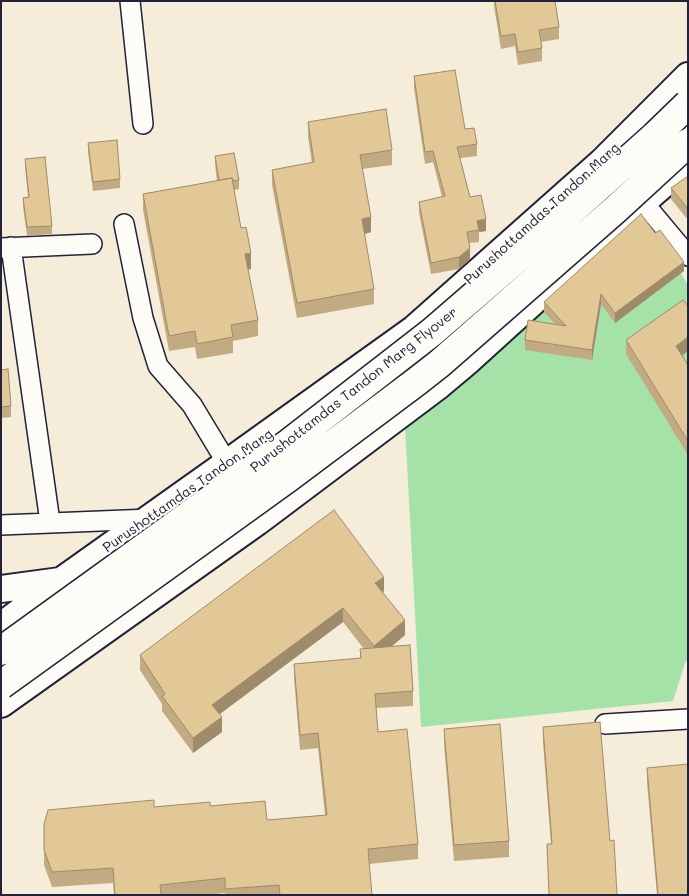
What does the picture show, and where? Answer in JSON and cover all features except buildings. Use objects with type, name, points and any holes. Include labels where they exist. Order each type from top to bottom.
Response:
[{"type":"main road","name":"Purushottamdas Tandon Marg","points":[[1,626],[61,581],[414,329],[602,162],[688,76]]},
{"type":"main road","name":"Purushottamdas Tandon Marg Flyover","points":[[1,651],[288,443],[432,332],[550,230],[688,104]]},
{"type":"main road","name":"Purushottamdas Tandon Marg Flyover","points":[[1,684],[288,478],[424,376],[608,216],[688,143]]},
{"type":"main road","points":[[1,704],[257,522],[438,386],[688,163]]},
{"type":"main road","points":[[1,589],[61,581]]},
{"type":"street","points":[[130,1],[143,124]]},
{"type":"street","points":[[602,162],[643,202],[688,256]]},
{"type":"street","points":[[124,224],[143,318],[158,366],[192,404],[227,464]]},
{"type":"street","points":[[50,522],[6,248],[92,244]]},
{"type":"street","points":[[1,525],[150,519]]},
{"type":"street","points":[[605,724],[688,720]]},
{"type":"green space","points":[[631,202],[665,247],[688,285],[688,659],[673,701],[421,727],[404,407]]}]
